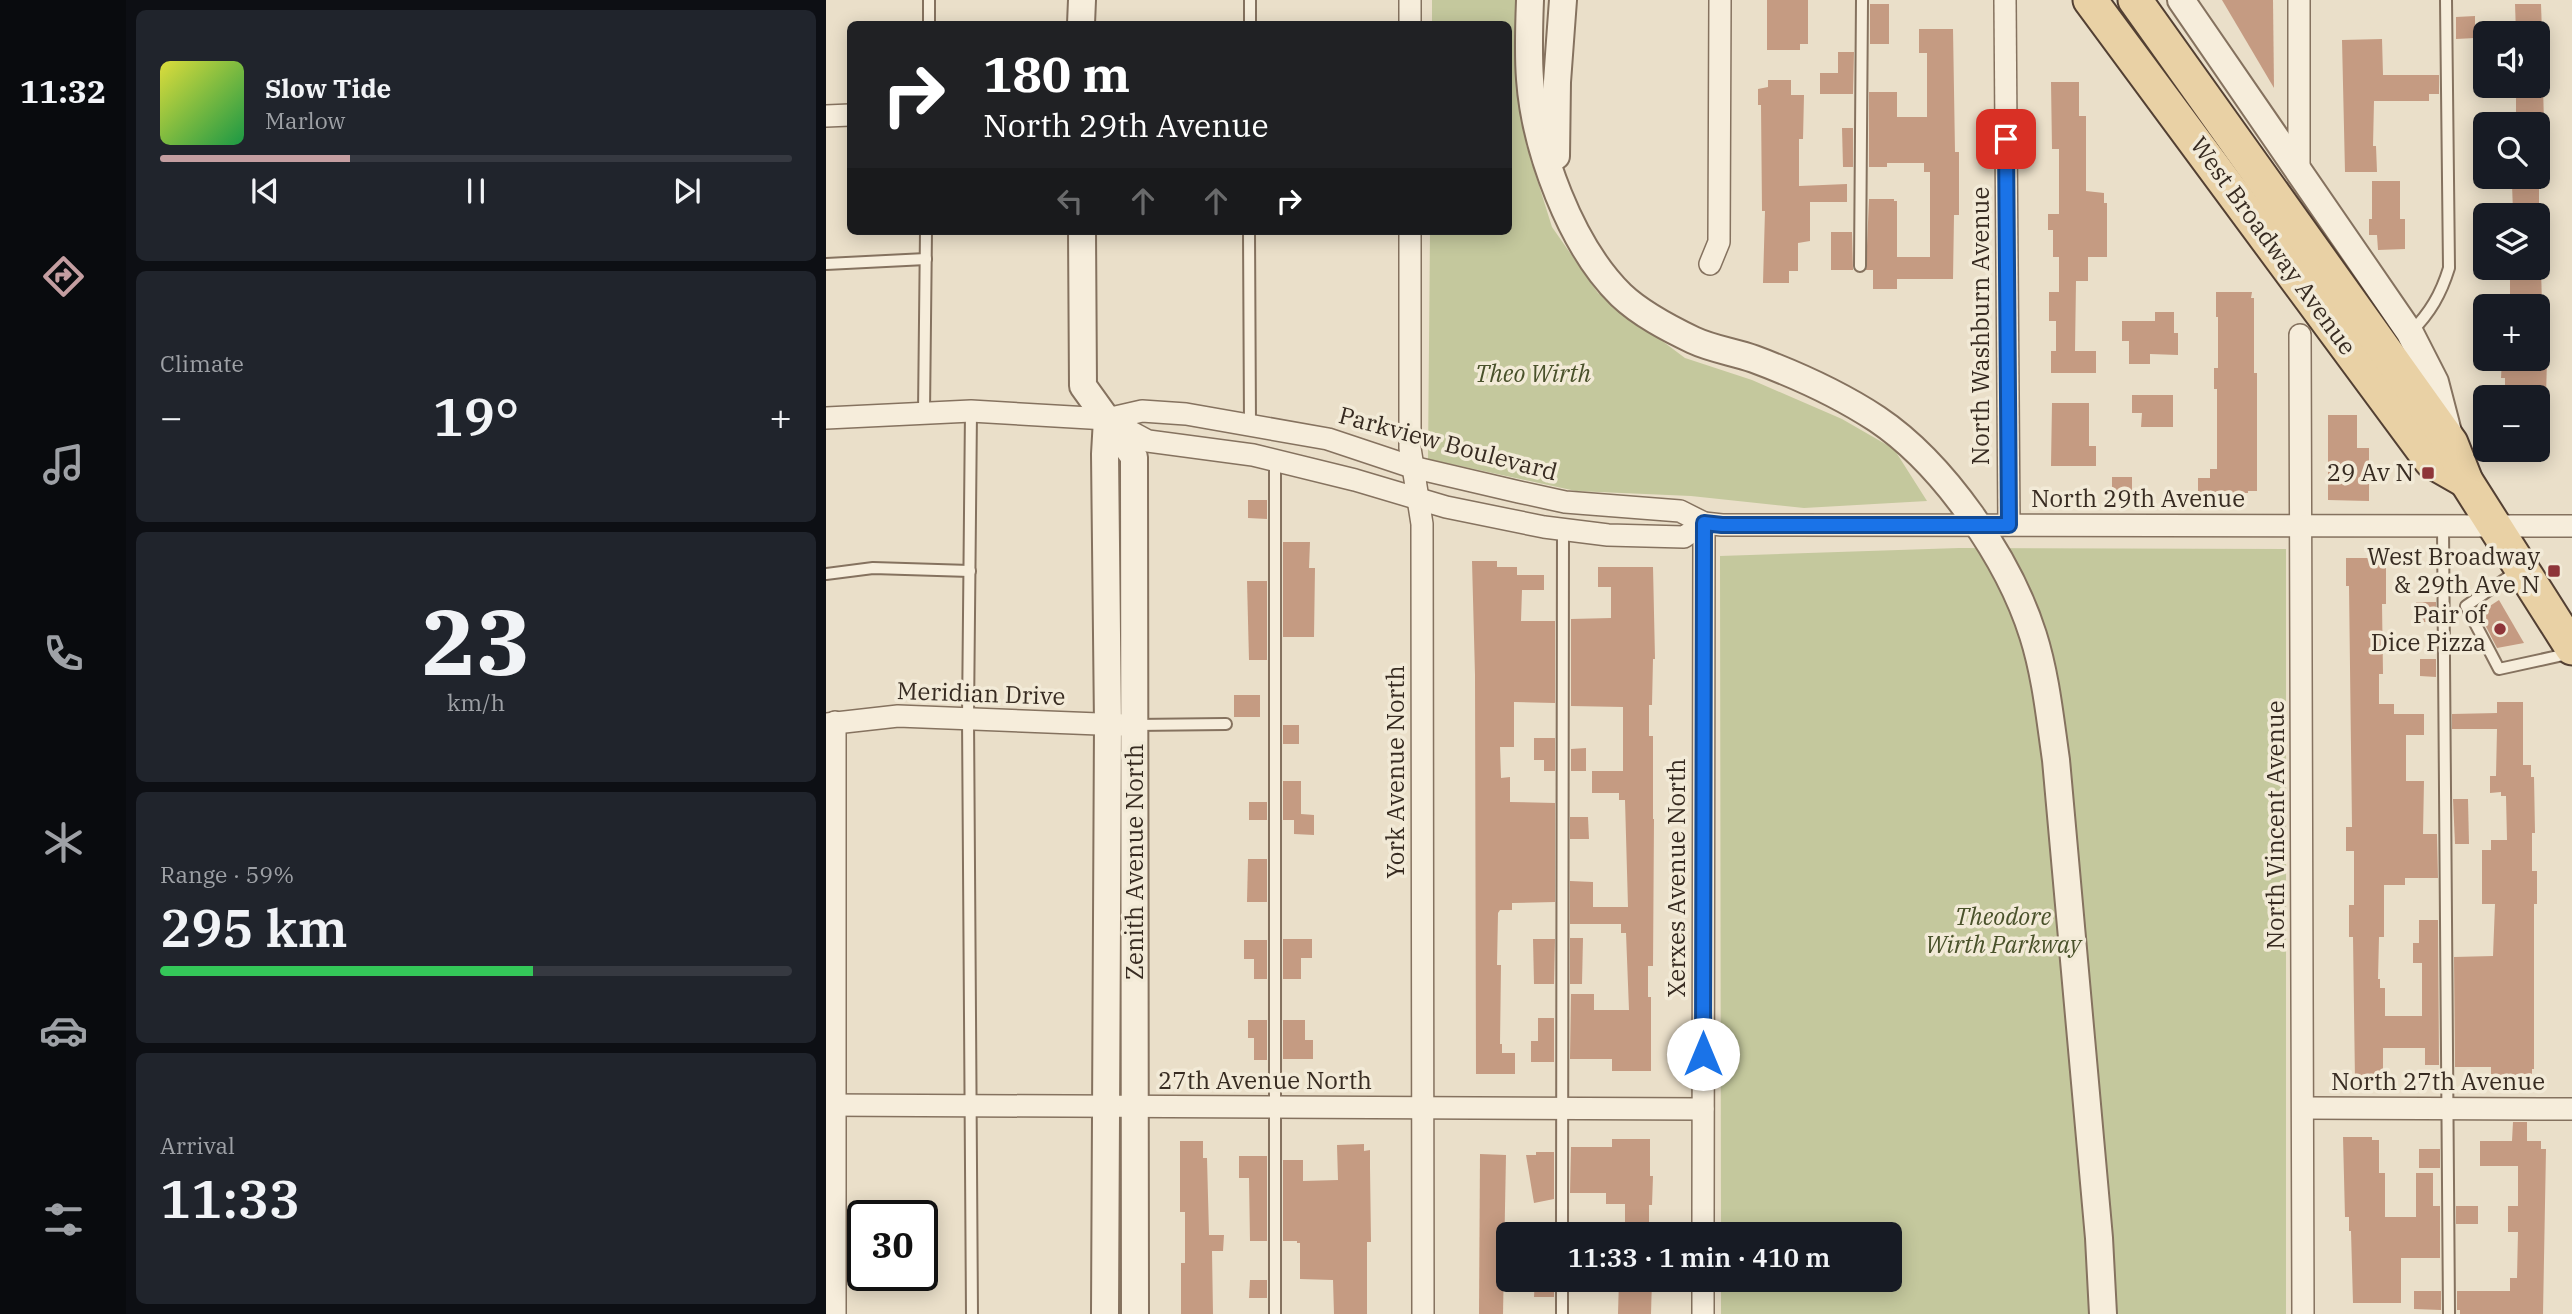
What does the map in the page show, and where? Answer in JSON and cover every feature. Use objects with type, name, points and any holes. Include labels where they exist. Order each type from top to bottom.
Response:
[{"type":"main road","name":"West Broadway Avenue","points":[[2090,0],[2431,461],[2466,481]]},
{"type":"main road","name":"West Broadway Avenue","points":[[2135,0],[2451,443],[2466,481],[2572,648]]},
{"type":"street","points":[[1082,0],[1082,21]]},
{"type":"street","points":[[1410,0],[1410,21]]},
{"type":"street","points":[[1530,0],[1529,52],[1534,110],[1556,189],[1575,233],[1602,273],[1622,296],[1654,319],[1696,341],[1753,359],[1839,396],[1879,420],[1917,451],[1951,486],[1977,525],[2008,578],[2033,635],[2046,694],[2056,760],[2104,1314]]},
{"type":"street","points":[[1556,189],[1557,82],[1563,0]]},
{"type":"street","points":[[1710,264],[1719,242],[1720,0]]},
{"type":"street","name":"North Washburn Avenue","points":[[2005,0],[2009,525]]},
{"type":"street","name":"West Broadway Avenue","points":[[2181,0],[2410,333],[2435,382],[2451,443]]},
{"type":"street","points":[[2299,0],[2299,171]]},
{"type":"street","points":[[826,116],[847,115]]},
{"type":"street","name":"Zenith Avenue North","points":[[1082,235],[1083,386],[1134,457],[1135,1314]]},
{"type":"street","name":"York Avenue North","points":[[1410,235],[1410,448],[1422,524],[1423,1314]]},
{"type":"street","name":"North Vincent Avenue","points":[[2300,335],[2303,1314]]},
{"type":"street","name":"Parkview Boulevard","points":[[826,418],[971,411],[1107,419],[1142,411],[1186,414],[1328,439],[1412,467],[1565,502],[1680,511],[1704,523],[1684,537],[1608,535],[1513,522],[1446,507],[1275,460],[1148,440],[1107,419]]},
{"type":"street","name":"Zenith Avenue North","points":[[1105,1314],[1107,419]]},
{"type":"street","name":"North 29th Avenue","points":[[1704,523],[2572,526]]},
{"type":"street","name":"Xerxes Avenue North","points":[[1703,1222],[1704,523]]},
{"type":"street","name":"Meridian Drive","points":[[831,723],[898,716],[1135,725]]},
{"type":"street","points":[[831,723],[831,1251],[835,1314]]},
{"type":"street","name":"27th Avenue North","points":[[831,1105],[1703,1109]]},
{"type":"street","name":"North 27th Avenue","points":[[2304,1108],[2572,1109]]},
{"type":"street","points":[[1703,1292],[1703,1314]]},
{"type":"lane","points":[[929,0],[929,21]]},
{"type":"lane","points":[[1250,0],[1250,21]]},
{"type":"lane","points":[[1860,266],[1862,0]]},
{"type":"lane","points":[[2410,333],[2432,308],[2443,289],[2449,268],[2446,0]]},
{"type":"lane","points":[[924,412],[926,235]]},
{"type":"lane","points":[[1249,235],[1250,424]]},
{"type":"lane","points":[[826,264],[926,259]]},
{"type":"lane","points":[[971,411],[968,717],[972,1314]]},
{"type":"lane","points":[[1275,460],[1275,1314]]},
{"type":"lane","points":[[2443,527],[2449,1314]]},
{"type":"lane","points":[[1562,1222],[1563,529]]},
{"type":"lane","points":[[826,574],[873,568],[970,571]]},
{"type":"lane","points":[[2522,568],[2466,606],[2498,669],[2572,653]]},
{"type":"lane","points":[[1135,725],[1226,723]]},
{"type":"lane","points":[[1562,1292],[1562,1314]]},
{"type":"green space","name":"Theo Wirth","points":[[1432,0],[1524,0],[1529,53],[1526,144],[1552,227],[1598,293],[1685,358],[1752,380],[1842,419],[1894,449],[1927,501],[1804,508],[1691,496],[1576,491],[1428,459],[1430,235],[1512,235],[1512,21],[1432,21]]},
{"type":"green space","name":"Theodore Wirth Parkway","points":[[1959,548],[2286,549],[2286,1314],[1721,1314],[1721,1292],[1902,1292],[1902,1222],[1721,1222],[1720,556]]},
{"type":"building","points":[[1767,0],[1808,0],[1808,44],[1800,44],[1800,50],[1767,50]]},
{"type":"building","points":[[2222,0],[2273,0],[2274,88]]},
{"type":"building","points":[[1870,4],[1889,4],[1889,44],[1870,44]]},
{"type":"building","points":[[2515,4],[2541,4],[2542,21],[2516,21]]},
{"type":"building","points":[[2475,16],[2473,38],[2456,39],[2456,17]]},
{"type":"building","points":[[1919,29],[1953,29],[1959,215],[1954,215],[1953,279],[1897,279],[1897,289],[1873,289],[1873,270],[1866,270],[1869,199],[1897,201],[1897,257],[1930,257],[1930,172],[1924,172],[1924,163],[1887,163],[1887,167],[1869,167],[1869,92],[1897,92],[1897,117],[1927,117],[1927,53],[1919,53]]},
{"type":"building","points":[[2382,39],[2383,75],[2439,75],[2439,94],[2429,94],[2429,101],[2374,101],[2373,146],[2376,146],[2377,172],[2345,172],[2342,40]]},
{"type":"building","points":[[1838,52],[1854,52],[1853,94],[1820,94],[1820,73],[1838,73]]},
{"type":"building","points":[[1768,80],[1791,80],[1791,95],[1804,95],[1803,139],[1799,139],[1799,186],[1847,184],[1847,202],[1810,202],[1810,241],[1798,243],[1798,271],[1789,271],[1789,283],[1763,283],[1765,211],[1762,211],[1761,105],[1758,105],[1758,89],[1768,87]]},
{"type":"building","points":[[2051,82],[2079,82],[2079,116],[2086,116],[2086,191],[2104,193],[2104,203],[2107,203],[2107,257],[2088,257],[2088,281],[2076,281],[2075,351],[2096,351],[2096,373],[2051,373],[2051,351],[2056,351],[2056,321],[2049,321],[2049,292],[2059,292],[2059,257],[2053,257],[2053,230],[2048,230],[2048,214],[2059,214],[2059,149],[2052,149]]},
{"type":"building","points":[[2516,98],[2543,98],[2544,112],[2516,112]]},
{"type":"building","points":[[1842,128],[1853,128],[1853,167],[1843,167]]},
{"type":"building","points":[[2372,181],[2400,181],[2400,219],[2405,219],[2405,249],[2378,250],[2377,235],[2369,235],[2369,219],[2372,219]]},
{"type":"building","points":[[2512,189],[2539,189],[2539,203],[2513,203]]},
{"type":"building","points":[[1831,232],[1852,232],[1853,270],[1831,270]]},
{"type":"building","points":[[2510,280],[2541,280],[2542,294],[2510,294]]},
{"type":"building","points":[[2216,292],[2252,292],[2251,298],[2254,298],[2257,491],[2248,493],[2198,493],[2198,478],[2210,478],[2210,469],[2217,469],[2217,389],[2214,389],[2214,368],[2218,368]]},
{"type":"building","points":[[2155,312],[2174,312],[2178,355],[2150,354],[2150,364],[2129,364],[2129,341],[2122,341],[2122,321],[2155,321]]},
{"type":"building","points":[[2501,371],[2547,371],[2546,385],[2505,385],[2505,378],[2501,378]]},
{"type":"building","points":[[2132,395],[2173,395],[2173,427],[2141,427],[2142,413],[2132,413]]},
{"type":"building","points":[[2052,403],[2089,403],[2089,446],[2096,446],[2096,466],[2051,466]]},
{"type":"building","points":[[2328,415],[2357,415],[2357,448],[2369,448],[2369,501],[2328,500]]},
{"type":"building","points":[[2112,477],[2132,477],[2132,493],[2112,493]]},
{"type":"building","points":[[1248,500],[1267,500],[1267,519],[1248,518]]},
{"type":"building","points":[[1283,542],[1310,542],[1309,568],[1315,568],[1314,637],[1283,637]]},
{"type":"building","points":[[2346,558],[2386,558],[2386,604],[2382,604],[2383,674],[2379,674],[2379,704],[2394,704],[2394,714],[2424,714],[2424,735],[2406,735],[2406,781],[2424,781],[2423,834],[2437,834],[2438,878],[2405,878],[2405,885],[2384,885],[2384,937],[2379,937],[2378,979],[2380,988],[2385,988],[2385,1016],[2422,1016],[2422,963],[2413,963],[2413,943],[2419,943],[2419,920],[2438,920],[2439,1065],[2425,1065],[2425,1048],[2383,1048],[2383,1081],[2355,1081],[2353,937],[2349,937],[2349,905],[2354,905],[2354,851],[2346,851],[2346,827],[2352,827],[2349,586],[2346,586]]},
{"type":"building","points":[[1472,561],[1497,561],[1497,567],[1517,567],[1517,575],[1544,575],[1544,590],[1522,590],[1521,621],[1555,621],[1555,703],[1514,702],[1514,747],[1500,747],[1501,778],[1510,777],[1510,802],[1555,803],[1555,902],[1512,903],[1512,910],[1500,910],[1498,913],[1497,965],[1501,965],[1500,1044],[1502,1053],[1515,1053],[1515,1074],[1476,1074],[1475,675]]},
{"type":"building","points":[[1598,567],[1653,567],[1655,659],[1652,705],[1649,705],[1649,736],[1653,736],[1654,819],[1653,966],[1648,966],[1648,997],[1651,997],[1651,1071],[1612,1071],[1612,1059],[1570,1059],[1571,994],[1594,994],[1594,1010],[1629,1010],[1626,933],[1621,933],[1621,924],[1570,924],[1570,881],[1593,882],[1593,907],[1628,907],[1625,800],[1619,800],[1619,793],[1592,793],[1592,771],[1623,771],[1623,707],[1571,706],[1571,619],[1611,618],[1611,587],[1598,587]]},
{"type":"building","points":[[1247,581],[1267,581],[1267,660],[1249,660]]},
{"type":"building","name":"Pair of Dice Pizza","points":[[2499,600],[2524,643],[2497,648],[2479,613]]},
{"type":"building","points":[[2416,602],[2436,602],[2436,622],[2416,622]]},
{"type":"building","points":[[2420,659],[2436,659],[2436,677],[2420,676]]},
{"type":"building","points":[[1234,695],[1260,695],[1260,717],[1234,717]]},
{"type":"building","points":[[2497,702],[2523,702],[2523,765],[2531,765],[2531,777],[2534,777],[2535,833],[2532,833],[2532,871],[2537,871],[2537,904],[2534,904],[2532,1077],[2491,1077],[2491,1067],[2455,1067],[2454,957],[2493,956],[2495,904],[2482,904],[2482,850],[2491,850],[2491,840],[2507,840],[2506,796],[2501,796],[2501,792],[2490,793],[2490,776],[2496,776],[2497,729],[2452,729],[2452,714],[2497,713]]},
{"type":"building","points":[[1283,725],[1299,725],[1299,744],[1283,744]]},
{"type":"building","points":[[1534,738],[1555,738],[1555,771],[1544,771],[1544,760],[1534,760]]},
{"type":"building","points":[[1586,748],[1586,771],[1571,771],[1571,749]]},
{"type":"building","points":[[1283,781],[1301,781],[1301,814],[1314,815],[1314,835],[1294,834],[1294,820],[1283,820]]},
{"type":"building","points":[[2453,799],[2468,799],[2469,844],[2455,844]]},
{"type":"building","points":[[1249,802],[1267,802],[1267,820],[1249,820]]},
{"type":"building","points":[[1570,817],[1588,817],[1589,839],[1570,839]]},
{"type":"building","points":[[1248,859],[1267,859],[1267,902],[1247,902]]},
{"type":"building","points":[[1570,938],[1583,938],[1582,984],[1570,984]]},
{"type":"building","points":[[1283,939],[1312,939],[1312,958],[1301,958],[1301,979],[1283,979]]},
{"type":"building","points":[[1533,939],[1555,939],[1554,984],[1534,984]]},
{"type":"building","points":[[1244,940],[1267,940],[1267,979],[1254,979],[1254,959],[1244,959]]},
{"type":"building","points":[[1538,1018],[1554,1018],[1554,1062],[1531,1062],[1531,1041],[1538,1041]]},
{"type":"building","points":[[1248,1020],[1267,1020],[1267,1060],[1254,1060],[1254,1038],[1248,1038]]},
{"type":"building","points":[[1283,1020],[1305,1020],[1305,1040],[1313,1040],[1313,1059],[1283,1059]]},
{"type":"building","points":[[2513,1122],[2527,1122],[2527,1141],[2541,1141],[2541,1149],[2546,1149],[2543,1314],[2460,1314],[2460,1310],[2457,1310],[2457,1291],[2510,1291],[2510,1278],[2517,1278],[2518,1232],[2508,1232],[2508,1206],[2518,1206],[2518,1166],[2480,1166],[2480,1141],[2512,1141]]},
{"type":"building","points":[[2343,1137],[2372,1137],[2372,1140],[2379,1140],[2379,1173],[2385,1173],[2385,1217],[2416,1217],[2416,1173],[2433,1173],[2433,1206],[2440,1206],[2440,1258],[2401,1258],[2401,1303],[2353,1303],[2351,1231],[2349,1217],[2345,1217]]},
{"type":"building","points":[[1612,1139],[1650,1139],[1650,1176],[1653,1176],[1649,1222],[1625,1222],[1625,1204],[1606,1204],[1606,1193],[1570,1193],[1571,1147],[1612,1147]]},
{"type":"building","points":[[1180,1141],[1203,1141],[1203,1158],[1207,1158],[1209,1235],[1224,1235],[1223,1251],[1212,1251],[1213,1314],[1181,1314],[1185,1212],[1180,1212]]},
{"type":"building","points":[[1364,1144],[1364,1151],[1370,1150],[1371,1242],[1367,1242],[1367,1314],[1334,1314],[1333,1280],[1300,1279],[1300,1243],[1283,1241],[1283,1160],[1303,1160],[1303,1181],[1338,1180],[1337,1145]]},
{"type":"building","points":[[2419,1149],[2440,1149],[2440,1168],[2419,1168]]},
{"type":"building","points":[[1536,1152],[1554,1152],[1554,1199],[1534,1203],[1526,1155],[1536,1155]]},
{"type":"building","points":[[1480,1154],[1506,1155],[1505,1222],[1496,1222],[1496,1292],[1503,1292],[1503,1314],[1479,1314]]},
{"type":"building","points":[[1239,1156],[1267,1156],[1267,1241],[1250,1241],[1249,1178],[1239,1178]]},
{"type":"building","points":[[2456,1206],[2478,1206],[2478,1224],[2456,1224]]},
{"type":"building","points":[[1250,1280],[1267,1280],[1267,1298],[1249,1298]]},
{"type":"building","points":[[2414,1291],[2441,1291],[2441,1310],[2414,1309]]},
{"type":"building","points":[[1534,1292],[1554,1292],[1554,1297],[1534,1297]]},
{"type":"building","points":[[1619,1292],[1652,1292],[1651,1314],[1618,1314]]},
{"type":"place","name":"29 Av N","points":[[2428,473]]},
{"type":"place","name":"West Broadway & 29th Ave N","points":[[2554,571]]},
{"type":"place","name":"Pair of Dice Pizza","points":[[2500,629]]},
{"type":"route","points":[[1703,1054],[1704,523],[2009,525],[2006,139]]}]
